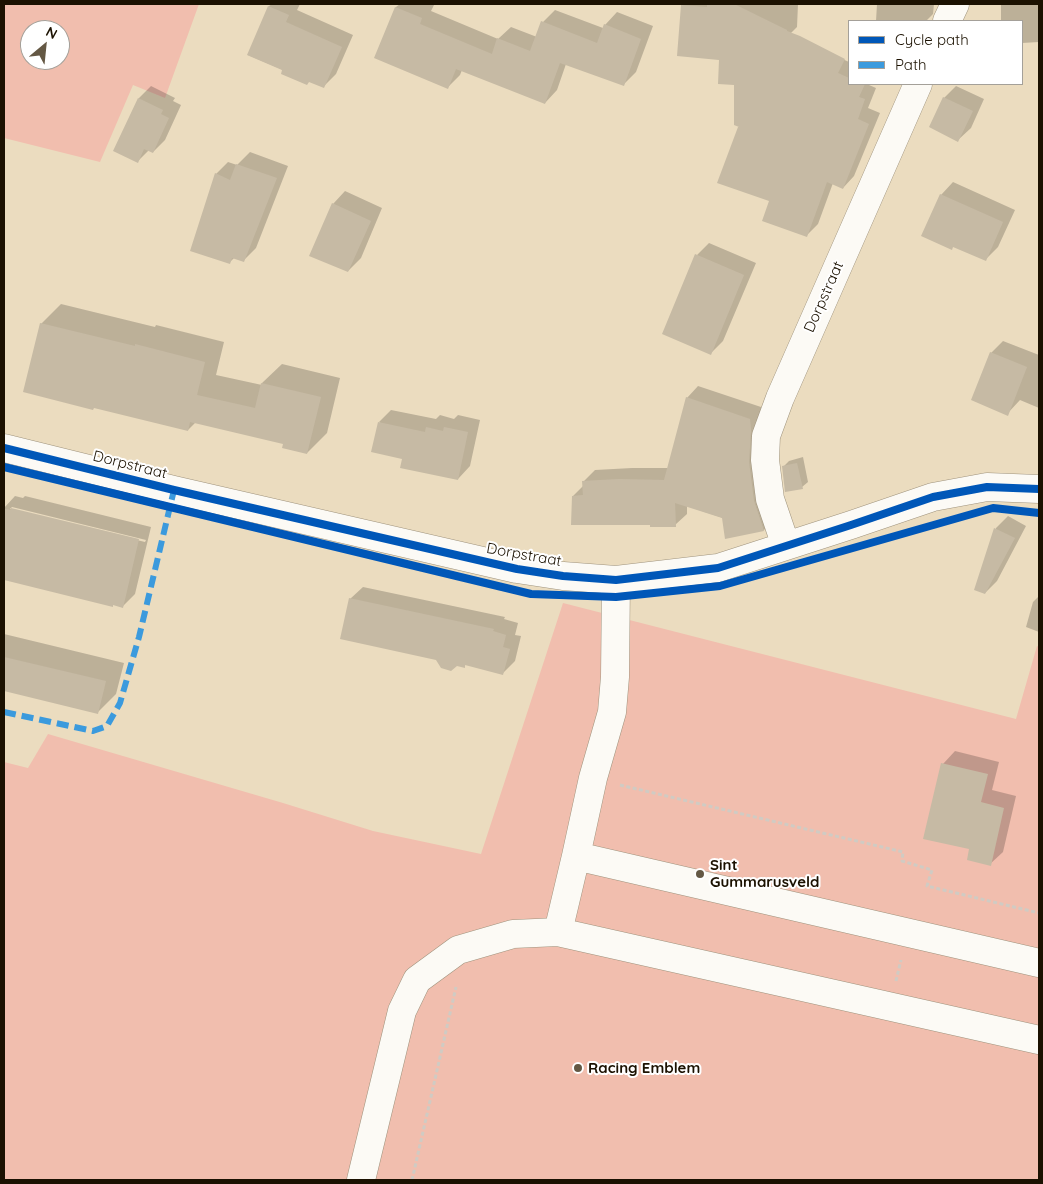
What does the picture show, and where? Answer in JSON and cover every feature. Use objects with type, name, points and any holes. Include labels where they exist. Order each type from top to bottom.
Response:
[{"type":"street","points":[[947,20],[955,4]]},
{"type":"street","name":"Dorpstraat","points":[[786,546],[770,498],[765,460],[766,436],[780,398],[918,85]]},
{"type":"street","name":"Dorpstraat","points":[[4,448],[174,490],[517,570],[616,580],[718,568],[850,526],[933,497],[987,487],[1039,489]]},
{"type":"street","points":[[558,932],[592,778],[612,712],[615,677],[616,580]]},
{"type":"street","points":[[576,856],[1039,963]]},
{"type":"street","points":[[361,1180],[402,1011],[416,980],[458,950],[514,934],[558,932],[1039,1040]]},
{"type":"path","points":[[592,778],[904,852],[902,861],[932,870],[927,886],[1039,913]]},
{"type":"path","points":[[890,1006],[908,933]]},
{"type":"path","points":[[412,1180],[457,981]]},
{"type":"shaded area","points":[[4,4],[199,4],[165,98],[133,85],[100,162],[4,138]]},
{"type":"shaded area","name":"Sint Gummarusveld","points":[[563,603],[1016,719],[1037,646],[1039,647],[1039,1180],[4,1180],[4,762],[28,768],[48,734],[373,831],[481,854]]},
{"type":"building","points":[[707,4],[734,4],[800,36],[845,59],[838,73],[848,78],[848,85],[865,85],[859,97],[865,99],[858,119],[869,124],[843,189],[827,182],[807,237],[762,221],[769,201],[717,183],[739,127],[734,125],[734,85],[718,84],[719,60],[677,56],[681,5],[707,7]]},
{"type":"building","points":[[268,6],[289,15],[286,22],[342,47],[324,88],[309,82],[307,85],[281,74],[282,70],[247,55]]},
{"type":"building","points":[[395,7],[422,18],[420,24],[492,54],[497,38],[530,51],[541,21],[597,43],[604,24],[641,39],[624,86],[560,63],[545,104],[456,69],[448,89],[374,58]]},
{"type":"building","points":[[943,97],[973,111],[958,142],[929,127]]},
{"type":"building","points":[[138,98],[163,110],[161,114],[169,118],[153,153],[144,149],[138,163],[113,151]]},
{"type":"building","points":[[236,164],[277,178],[244,262],[232,258],[230,264],[190,251],[215,173],[230,180]]},
{"type":"building","points":[[940,194],[1003,222],[986,261],[953,247],[952,250],[921,236]]},
{"type":"building","points":[[332,203],[371,221],[348,272],[309,256]]},
{"type":"building","points":[[695,254],[744,275],[711,355],[662,334]]},
{"type":"building","points":[[40,323],[205,362],[197,395],[255,408],[261,383],[321,397],[307,454],[282,448],[283,444],[190,422],[188,431],[23,392]]},
{"type":"building","points":[[990,352],[1027,367],[1008,416],[971,400]]},
{"type":"building","points":[[686,397],[750,419],[749,462],[754,501],[764,531],[725,539],[722,518],[675,503],[676,527],[650,527],[650,525],[571,525],[572,496],[583,495],[582,481],[619,479],[664,480]]},
{"type":"building","points":[[378,422],[425,432],[426,427],[443,431],[444,427],[468,432],[458,480],[400,468],[402,459],[371,452]]},
{"type":"building","points":[[797,463],[803,489],[785,492],[782,466]]},
{"type":"building","points":[[11,508],[139,539],[123,608],[4,580],[4,509],[11,510]]},
{"type":"building","points":[[994,528],[1015,538],[985,594],[974,590]]},
{"type":"building","points":[[349,598],[494,629],[493,631],[506,635],[503,647],[510,649],[503,675],[465,665],[465,668],[457,666],[451,671],[441,668],[436,660],[340,639]]},
{"type":"building","points":[[4,657],[106,681],[98,714],[4,691]]},
{"type":"building","points":[[941,763],[988,774],[981,802],[1004,808],[991,866],[967,860],[969,849],[923,839]]},
{"type":"marked path","points":[[4,712],[93,731],[107,726],[120,703],[139,637],[174,490]]},
{"type":"cycle path","points":[[4,448],[174,490],[517,569],[563,576],[616,580],[718,568],[933,497],[987,487],[1039,489]]},
{"type":"cycle path","points":[[4,467],[531,594],[616,597],[720,586],[993,508],[1039,513]]},
{"type":"place","name":"Sint Gummarusveld","points":[[700,874]]},
{"type":"place","name":"Racing Emblem","points":[[578,1068]]}]
